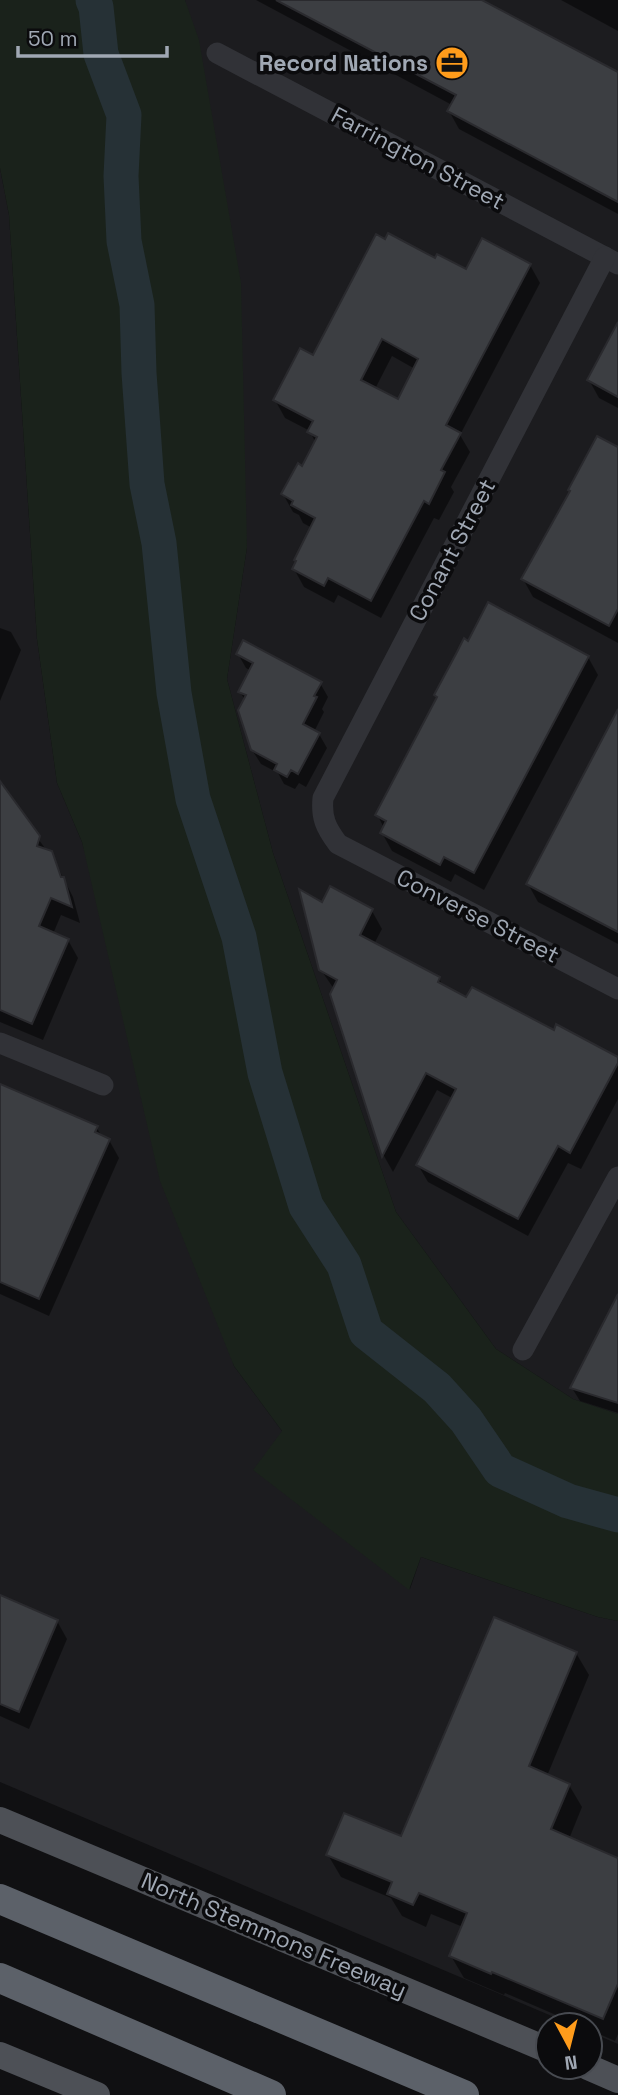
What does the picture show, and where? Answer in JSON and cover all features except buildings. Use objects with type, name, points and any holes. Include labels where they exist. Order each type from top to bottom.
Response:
[{"type":"highway","points":[[0,1899],[464,2095]]},
{"type":"highway","points":[[0,1978],[271,2095]]},
{"type":"main road","name":"North Stemmons Freeway","points":[[0,1820],[534,2044]]},
{"type":"main road","points":[[0,2054],[97,2095]]},
{"type":"street","name":"Farrington Street","points":[[217,53],[612,260]]},
{"type":"street","name":"Conant Street","points":[[338,844],[327,830],[322,815],[323,798],[612,260]]},
{"type":"street","name":"Converse Street","points":[[338,844],[618,989]]},
{"type":"street","points":[[0,1043],[103,1085]]},
{"type":"street","points":[[523,1350],[617,1181]]},
{"type":"shaded area","points":[[0,0],[185,0],[199,40],[241,283],[247,547],[227,679],[273,853],[396,1212],[496,1349],[573,1399],[618,1414],[618,1621],[598,1617],[421,1557],[409,1590],[253,1470],[282,1431],[234,1366],[160,1181],[82,842],[57,783],[37,639],[9,215],[0,168]]},
{"type":"shaded area","points":[[185,0],[618,0],[618,1414],[573,1399],[496,1349],[396,1212],[273,853],[227,679],[247,547]]},
{"type":"shaded area","points":[[0,168],[9,215],[37,639],[57,783],[82,842],[234,1366],[282,1431],[410,1589],[421,1557],[598,1617],[618,1621],[618,2044],[604,2038],[604,2011],[540,2011],[0,1782]]},
{"type":"waterway","points":[[93,0],[101,54],[124,115],[121,176],[124,241],[137,305],[147,484],[159,543],[174,693],[193,799],[239,937],[265,1073],[306,1206],[344,1265],[366,1332],[437,1388],[466,1420],[500,1470],[568,1501],[618,1515]]},
{"type":"place","name":"Record Nations","points":[[452,63]]}]
